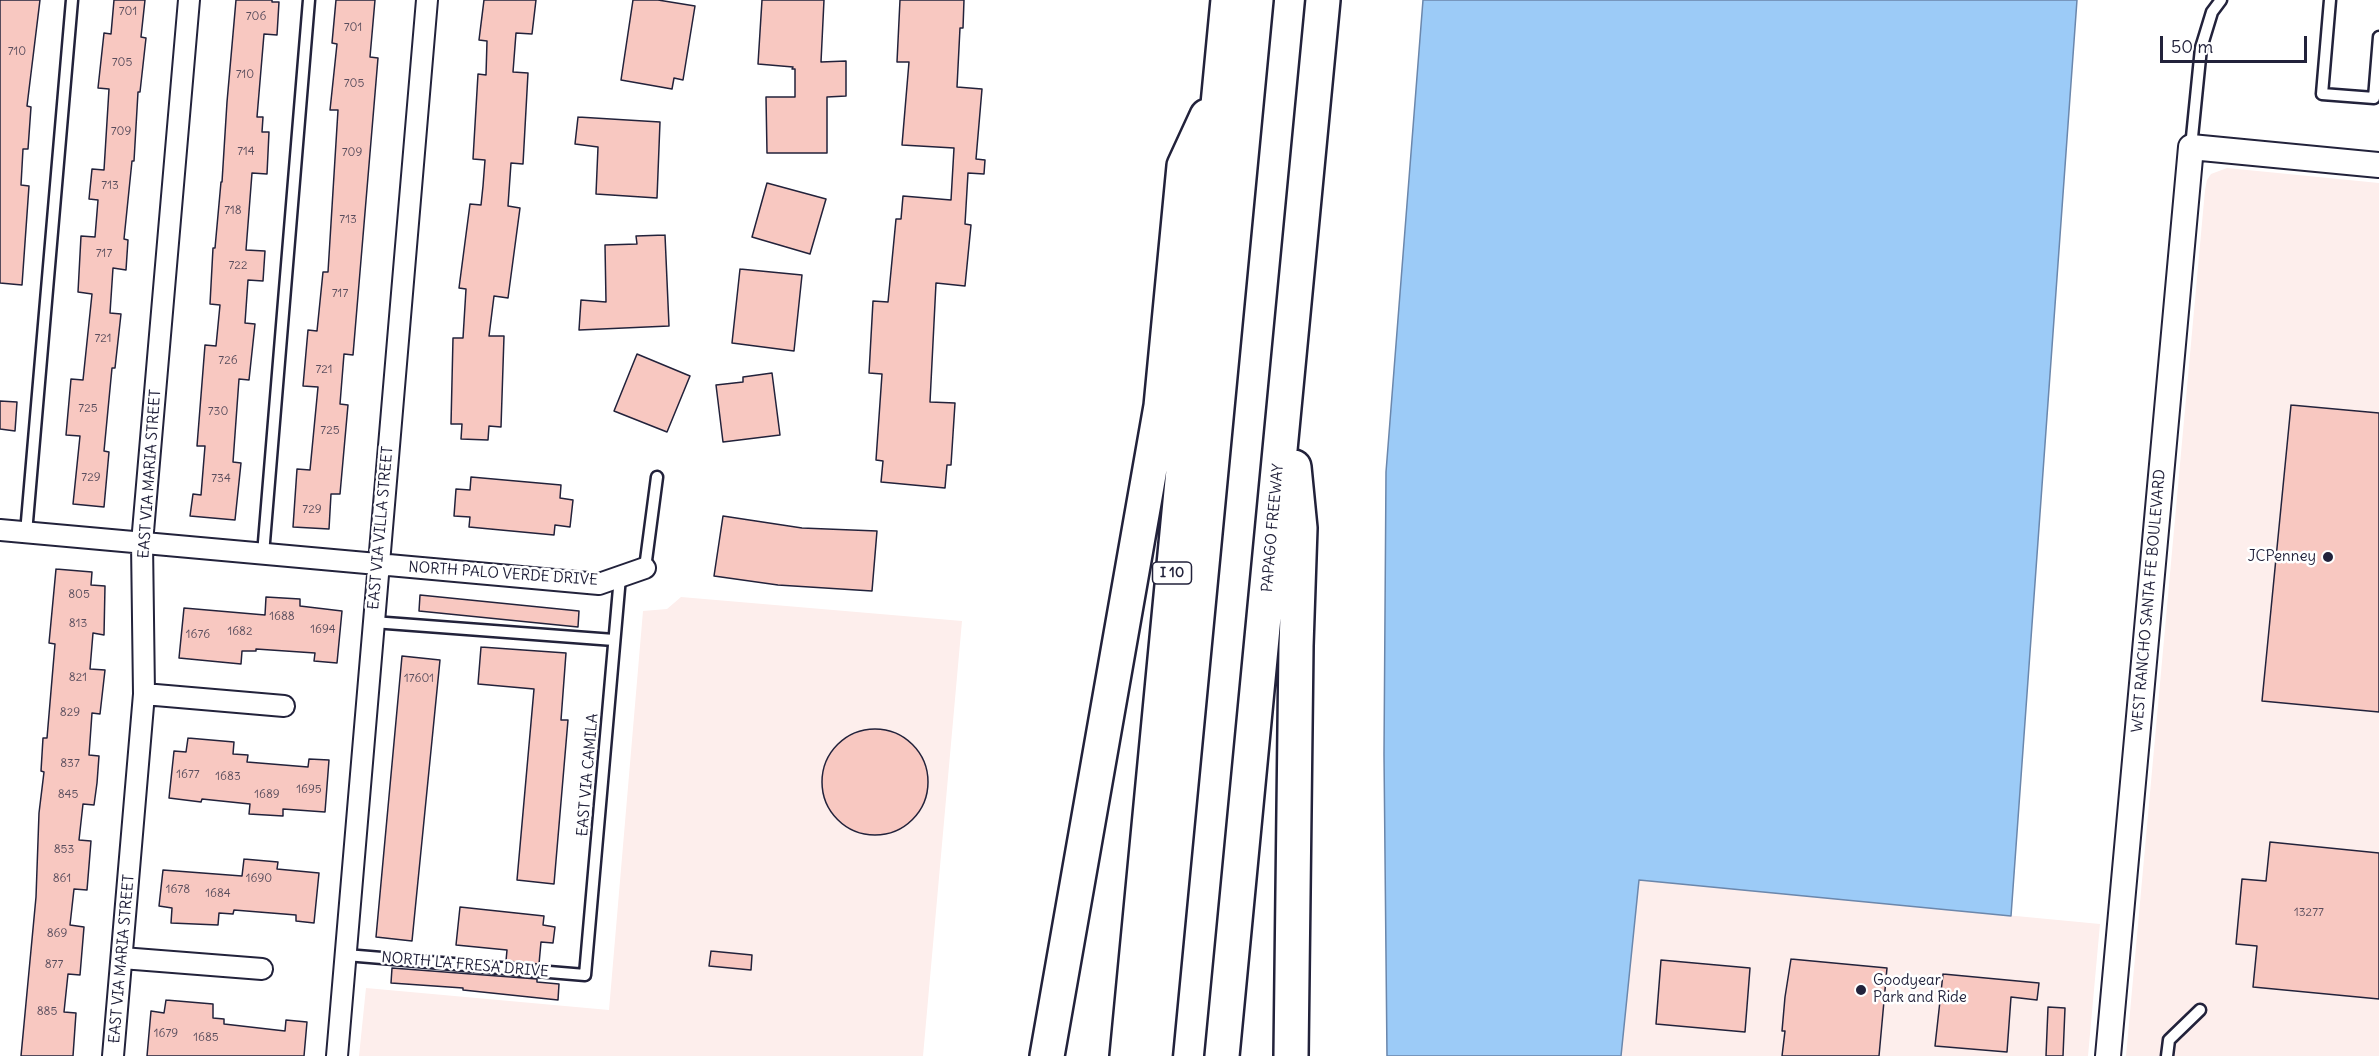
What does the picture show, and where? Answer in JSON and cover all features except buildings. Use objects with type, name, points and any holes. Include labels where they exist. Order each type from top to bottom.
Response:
[{"type":"highway","name":"I 10","points":[[1126,1056],[1228,0]]},
{"type":"highway","points":[[1155,1056],[1256,0]]},
{"type":"highway","name":"PAPAGO FREEWAY","points":[[1222,1056],[1323,0]]},
{"type":"highway","points":[[1047,1056],[1161,406],[1184,166],[1218,89]]},
{"type":"highway","points":[[1287,385],[1300,528],[1296,645],[1291,1056]]},
{"type":"street","name":"EAST VIA MARIA STREET","points":[[113,1056],[144,694],[142,543],[189,0]]},
{"type":"street","name":"EAST VIA VILLA STREET","points":[[337,1056],[427,0]]},
{"type":"street","points":[[2191,147],[2379,165]]},
{"type":"street","name":"WEST RANCHO SANTA FE BOULEVARD","points":[[2108,1056],[2191,147]]},
{"type":"street","name":"NORTH PALO VERDE DRIVE","points":[[0,530],[599,585],[645,568]]},
{"type":"street","points":[[144,694],[284,706]]},
{"type":"street","points":[[122,958],[261,969]]},
{"type":"lane","points":[[26,533],[72,0]]},
{"type":"lane","points":[[263,554],[309,0]]},
{"type":"lane","points":[[2191,147],[2201,48],[2212,12],[2221,0]]},
{"type":"lane","points":[[2330,0],[2322,94],[2374,98],[2379,37]]},
{"type":"lane","points":[[645,568],[657,477]]},
{"type":"lane","name":"EAST VIA CAMILA","points":[[585,975],[620,577]]},
{"type":"lane","points":[[373,622],[614,640]]},
{"type":"lane","name":"NORTH LA FRESA DRIVE","points":[[346,955],[585,975]]},
{"type":"lane","points":[[2167,1056],[2169,1040],[2199,1010]]},
{"type":"shaded area","points":[[2227,168],[2379,183],[2379,1056],[2126,1056],[2205,190],[2211,174]]},
{"type":"shaded area","points":[[681,597],[962,621],[923,1056],[359,1056],[366,988],[609,1010],[643,611],[667,609]]},
{"type":"shaded area","name":"Goodyear Park and Ride","points":[[1638,880],[2100,924],[2088,1056],[1621,1056]]},
{"type":"water","points":[[1423,0],[2077,0],[2011,916],[1639,880],[1621,1056],[1387,1056],[1384,754],[1386,472]]},
{"type":"place","name":"JCPenney","points":[[2328,557]]},
{"type":"place","name":"Goodyear Park and Ride","points":[[1861,990]]}]
